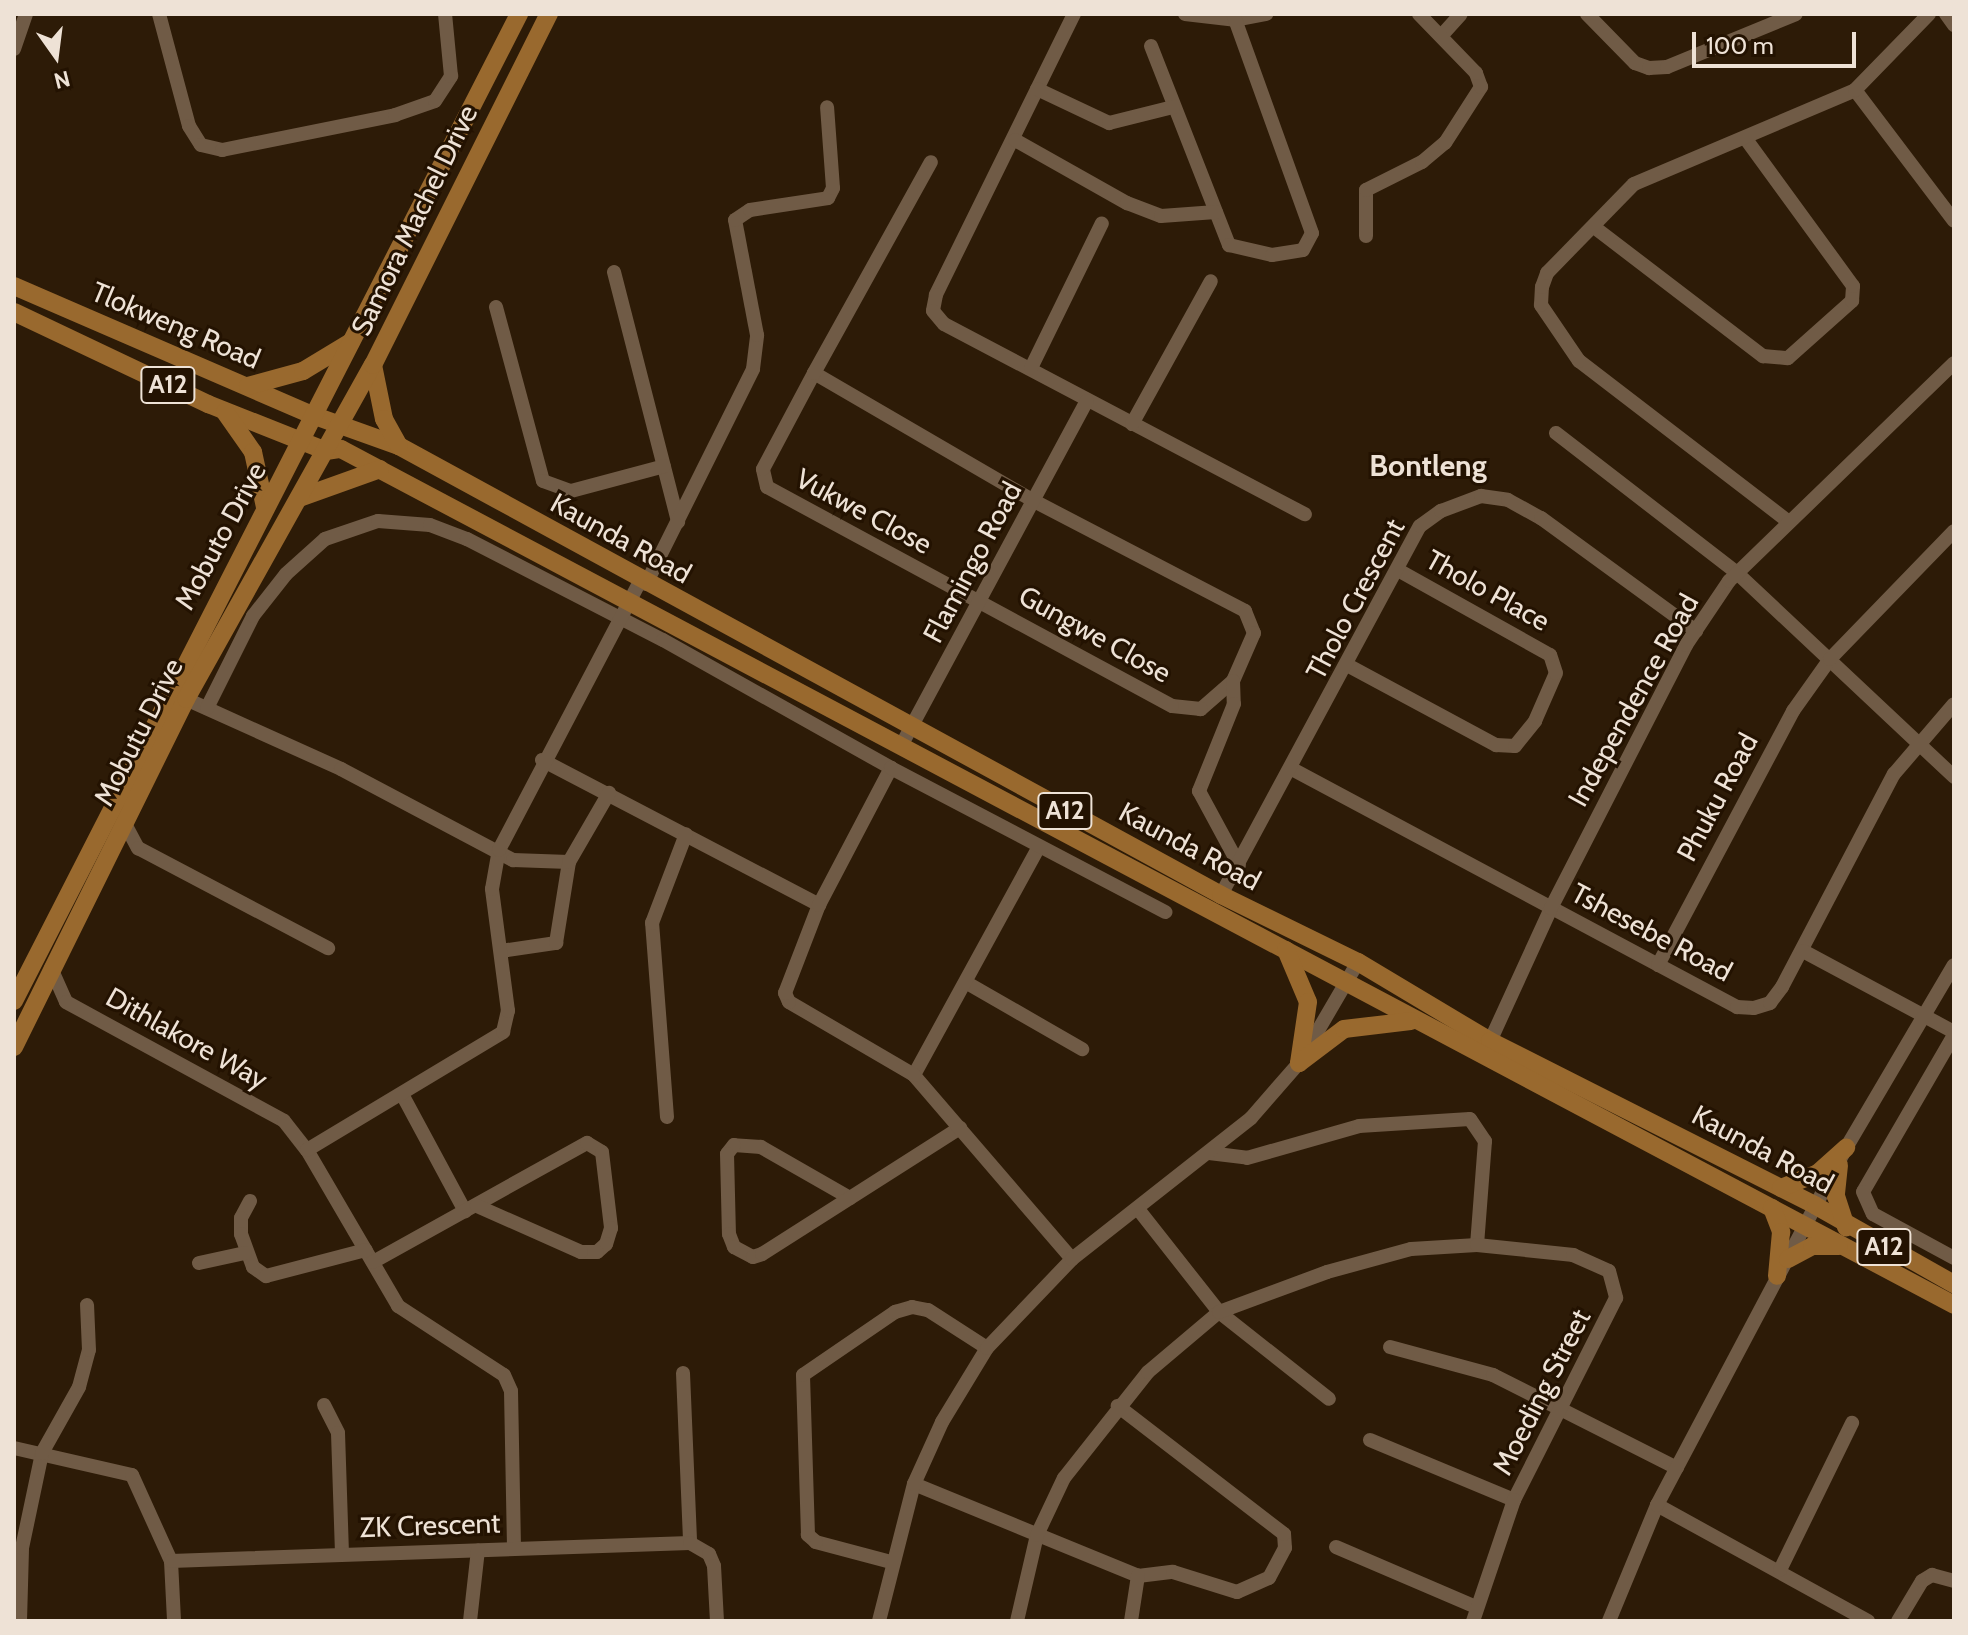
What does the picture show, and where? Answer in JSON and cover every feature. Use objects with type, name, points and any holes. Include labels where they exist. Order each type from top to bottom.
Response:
[{"type":"main road","name":"Samora Machel Drive","points":[[315,416],[519,14]]},
{"type":"main road","name":"Samora Machel Drive","points":[[326,451],[339,422],[373,365],[549,14]]},
{"type":"main road","name":"Tlokweng Road","points":[[14,286],[315,416]]},
{"type":"main road","name":"Tlokweng Road","points":[[14,312],[208,404],[326,451]]},
{"type":"main road","points":[[248,386],[303,371],[351,341]]},
{"type":"main road","points":[[373,365],[384,419],[399,446]]},
{"type":"main road","points":[[208,404],[223,410],[248,441],[265,507]]},
{"type":"main road","points":[[304,441],[315,416]]},
{"type":"main road","name":"Kaunda Road","points":[[315,416],[339,422],[399,446],[911,729],[1221,895],[1358,962],[1487,1048],[1772,1208],[1954,1305]]},
{"type":"main road","name":"Mobuto Drive","points":[[14,1001],[265,507],[304,441]]},
{"type":"main road","name":"Kaunda Road","points":[[326,451],[341,449],[628,598]]},
{"type":"main road","name":"Mobutu Drive","points":[[14,1047],[186,699],[326,451]]},
{"type":"main road","points":[[302,497],[380,469]]},
{"type":"main road","name":"A12","points":[[628,598],[1286,950]]},
{"type":"main road","points":[[1286,950],[1308,1002],[1299,1063]]},
{"type":"main road","name":"Kaunda Road","points":[[1286,950],[1348,980],[1411,1021],[1487,1048],[1781,1188],[1816,1206],[1846,1227],[1954,1284]]},
{"type":"main road","points":[[1299,1063],[1344,1029],[1411,1021]]},
{"type":"main road","points":[[1781,1188],[1818,1173],[1843,1156]]},
{"type":"main road","points":[[1843,1156],[1836,1196],[1846,1227]]},
{"type":"main road","points":[[1772,1208],[1781,1232],[1777,1276]]},
{"type":"main road","points":[[1788,1259],[1812,1246],[1842,1246]]},
{"type":"street","points":[[14,49],[26,14]]},
{"type":"street","points":[[159,14],[194,137],[201,145],[222,150],[395,115],[435,101],[451,76],[445,14]]},
{"type":"street","points":[[1074,14],[1015,140],[936,295],[933,311],[944,324],[1305,514]]},
{"type":"street","points":[[1185,14],[1234,17],[1266,14]]},
{"type":"street","points":[[1366,236],[1366,190],[1422,162],[1445,143],[1477,102],[1481,87],[1476,73],[1419,14]]},
{"type":"street","points":[[1442,35],[1461,14]]},
{"type":"street","points":[[1587,14],[1635,63],[1649,68],[1667,67],[1787,17]]},
{"type":"street","points":[[1789,522],[1579,361],[1555,332],[1541,305],[1542,287],[1547,273],[1634,184],[1746,139],[1855,90],[1929,14]]},
{"type":"street","points":[[1946,14],[1954,25]]},
{"type":"street","points":[[1151,46],[1229,245],[1241,252],[1272,255],[1303,250],[1310,243],[1312,233],[1234,17]]},
{"type":"street","points":[[1037,89],[1109,123],[1173,107]]},
{"type":"street","points":[[1855,90],[1954,221]]},
{"type":"street","points":[[307,1150],[403,1096],[503,1032],[508,1011],[492,889],[499,850],[617,617],[628,598],[643,583],[678,522],[743,395],[757,347],[735,220],[750,210],[828,198],[833,188],[827,107]]},
{"type":"street","points":[[1594,227],[1763,356],[1788,358],[1852,301],[1853,286],[1746,139]]},
{"type":"street","points":[[1015,140],[1127,203],[1161,216],[1216,212]]},
{"type":"street","points":[[931,162],[814,373],[1034,501],[1245,611],[1254,633],[1233,681],[1234,704],[1199,791],[1239,865]]},
{"type":"street","points":[[1031,368],[1102,223]]},
{"type":"street","points":[[614,272],[678,522]]},
{"type":"street","points":[[1132,424],[1211,281]]},
{"type":"street","points":[[496,307],[543,481],[571,491],[664,466]]},
{"type":"street","name":"Independence Road","points":[[1487,1048],[1551,908],[1696,631],[1737,573],[1954,363]]},
{"type":"street","name":"Vukwe Close","points":[[814,373],[763,469],[767,487],[980,601]]},
{"type":"street","name":"Flamingo Road","points":[[901,746],[1087,401]]},
{"type":"street","points":[[1556,433],[1737,573],[1954,777]]},
{"type":"street","name":"Tholo Crescent","points":[[1221,895],[1349,666],[1420,526],[1441,511],[1481,496],[1508,500],[1541,518],[1696,631]]},
{"type":"street","points":[[207,708],[253,616],[286,574],[325,539],[352,527],[378,521],[430,525],[467,539],[617,617],[891,768],[1165,912]]},
{"type":"street","name":"Phuku Road","points":[[1658,965],[1793,711],[1830,659],[1954,531]]},
{"type":"street","name":"Tholo Place","points":[[1349,666],[1496,745],[1515,746],[1535,721],[1556,673],[1550,655],[1398,570]]},
{"type":"street","name":"Gungwe Close","points":[[980,601],[1187,709],[1208,705],[1233,681]]},
{"type":"street","points":[[186,699],[341,769],[524,863],[569,862]]},
{"type":"street","name":"Tshesebe Road","points":[[1292,769],[1737,1007],[1754,1008],[1770,1003],[1803,951],[1870,817],[1917,743],[1954,704]]},
{"type":"street","points":[[542,760],[819,905]]},
{"type":"street","points":[[891,768],[819,905],[786,1000],[914,1075],[1072,1259]]},
{"type":"street","points":[[501,951],[556,943],[569,862],[609,793]]},
{"type":"street","points":[[124,822],[138,848],[328,948]]},
{"type":"street","points":[[667,1117],[652,923],[686,834]]},
{"type":"street","points":[[914,1075],[1039,847]]},
{"type":"street","points":[[108,854],[138,848]]},
{"type":"street","points":[[1803,951],[1954,1034],[1863,1192],[1873,1214],[1954,1258]]},
{"type":"street","points":[[879,1621],[891,1562],[914,1484],[942,1422],[987,1348],[1072,1259],[1251,1118],[1299,1063],[1358,962]]},
{"type":"street","points":[[1609,1621],[1657,1505],[1777,1276],[1922,1014],[1954,965]]},
{"type":"street","name":"Dithlakore Way","points":[[51,968],[66,1002],[284,1121],[307,1150],[406,1313],[509,1382],[514,1548]]},
{"type":"street","points":[[967,983],[1082,1049]]},
{"type":"street","points":[[33,1005],[66,1002]]},
{"type":"street","points":[[250,1201],[240,1224],[245,1253],[259,1273],[275,1277],[370,1256],[471,1209],[587,1143],[602,1152],[611,1228],[606,1244],[597,1252],[581,1252],[471,1209],[403,1096]]},
{"type":"street","points":[[1209,1153],[1247,1158],[1359,1126],[1470,1119],[1485,1141],[1477,1245]]},
{"type":"street","points":[[850,1198],[761,1147],[734,1145],[727,1154],[729,1234],[734,1247],[749,1257],[762,1254],[850,1198],[960,1128]]},
{"type":"street","points":[[1138,1209],[1219,1312],[1329,1399]]},
{"type":"street","name":"Moeding Street","points":[[1219,1312],[1367,1259],[1411,1249],[1477,1245],[1573,1255],[1609,1271],[1616,1284],[1611,1313],[1559,1407],[1514,1500],[1475,1614]]},
{"type":"street","points":[[199,1263],[245,1253]]},
{"type":"street","points":[[20,1621],[22,1548],[42,1453],[79,1387],[89,1350],[87,1305]]},
{"type":"street","points":[[891,1562],[816,1542],[808,1535],[803,1375],[895,1312],[912,1307],[928,1310],[987,1348]]},
{"type":"street","points":[[1017,1621],[1037,1535],[1064,1478],[1148,1372],[1219,1312]]},
{"type":"street","points":[[1390,1347],[1485,1372],[1677,1468]]},
{"type":"street","points":[[683,1373],[690,1543],[709,1554],[714,1566],[717,1621]]},
{"type":"street","points":[[324,1405],[338,1433],[342,1554]]},
{"type":"street","points":[[914,1484],[1138,1576],[1173,1572],[1248,1591],[1269,1578],[1287,1538],[1118,1406]]},
{"type":"street","points":[[1780,1570],[1852,1423]]},
{"type":"street","points":[[1370,1440],[1514,1500]]},
{"type":"street","points":[[14,1448],[132,1475],[171,1561],[174,1621]]},
{"type":"street","points":[[1657,1505],[1868,1621]]},
{"type":"street","name":"ZK Crescent","points":[[171,1561],[690,1543]]},
{"type":"street","points":[[1336,1547],[1475,1614]]},
{"type":"street","points":[[470,1621],[478,1550]]},
{"type":"street","points":[[1898,1621],[1922,1581],[1932,1575],[1954,1581]]},
{"type":"street","points":[[1131,1621],[1138,1576]]},
{"type":"district","name":"Bontleng","points":[[1428,466]]}]
